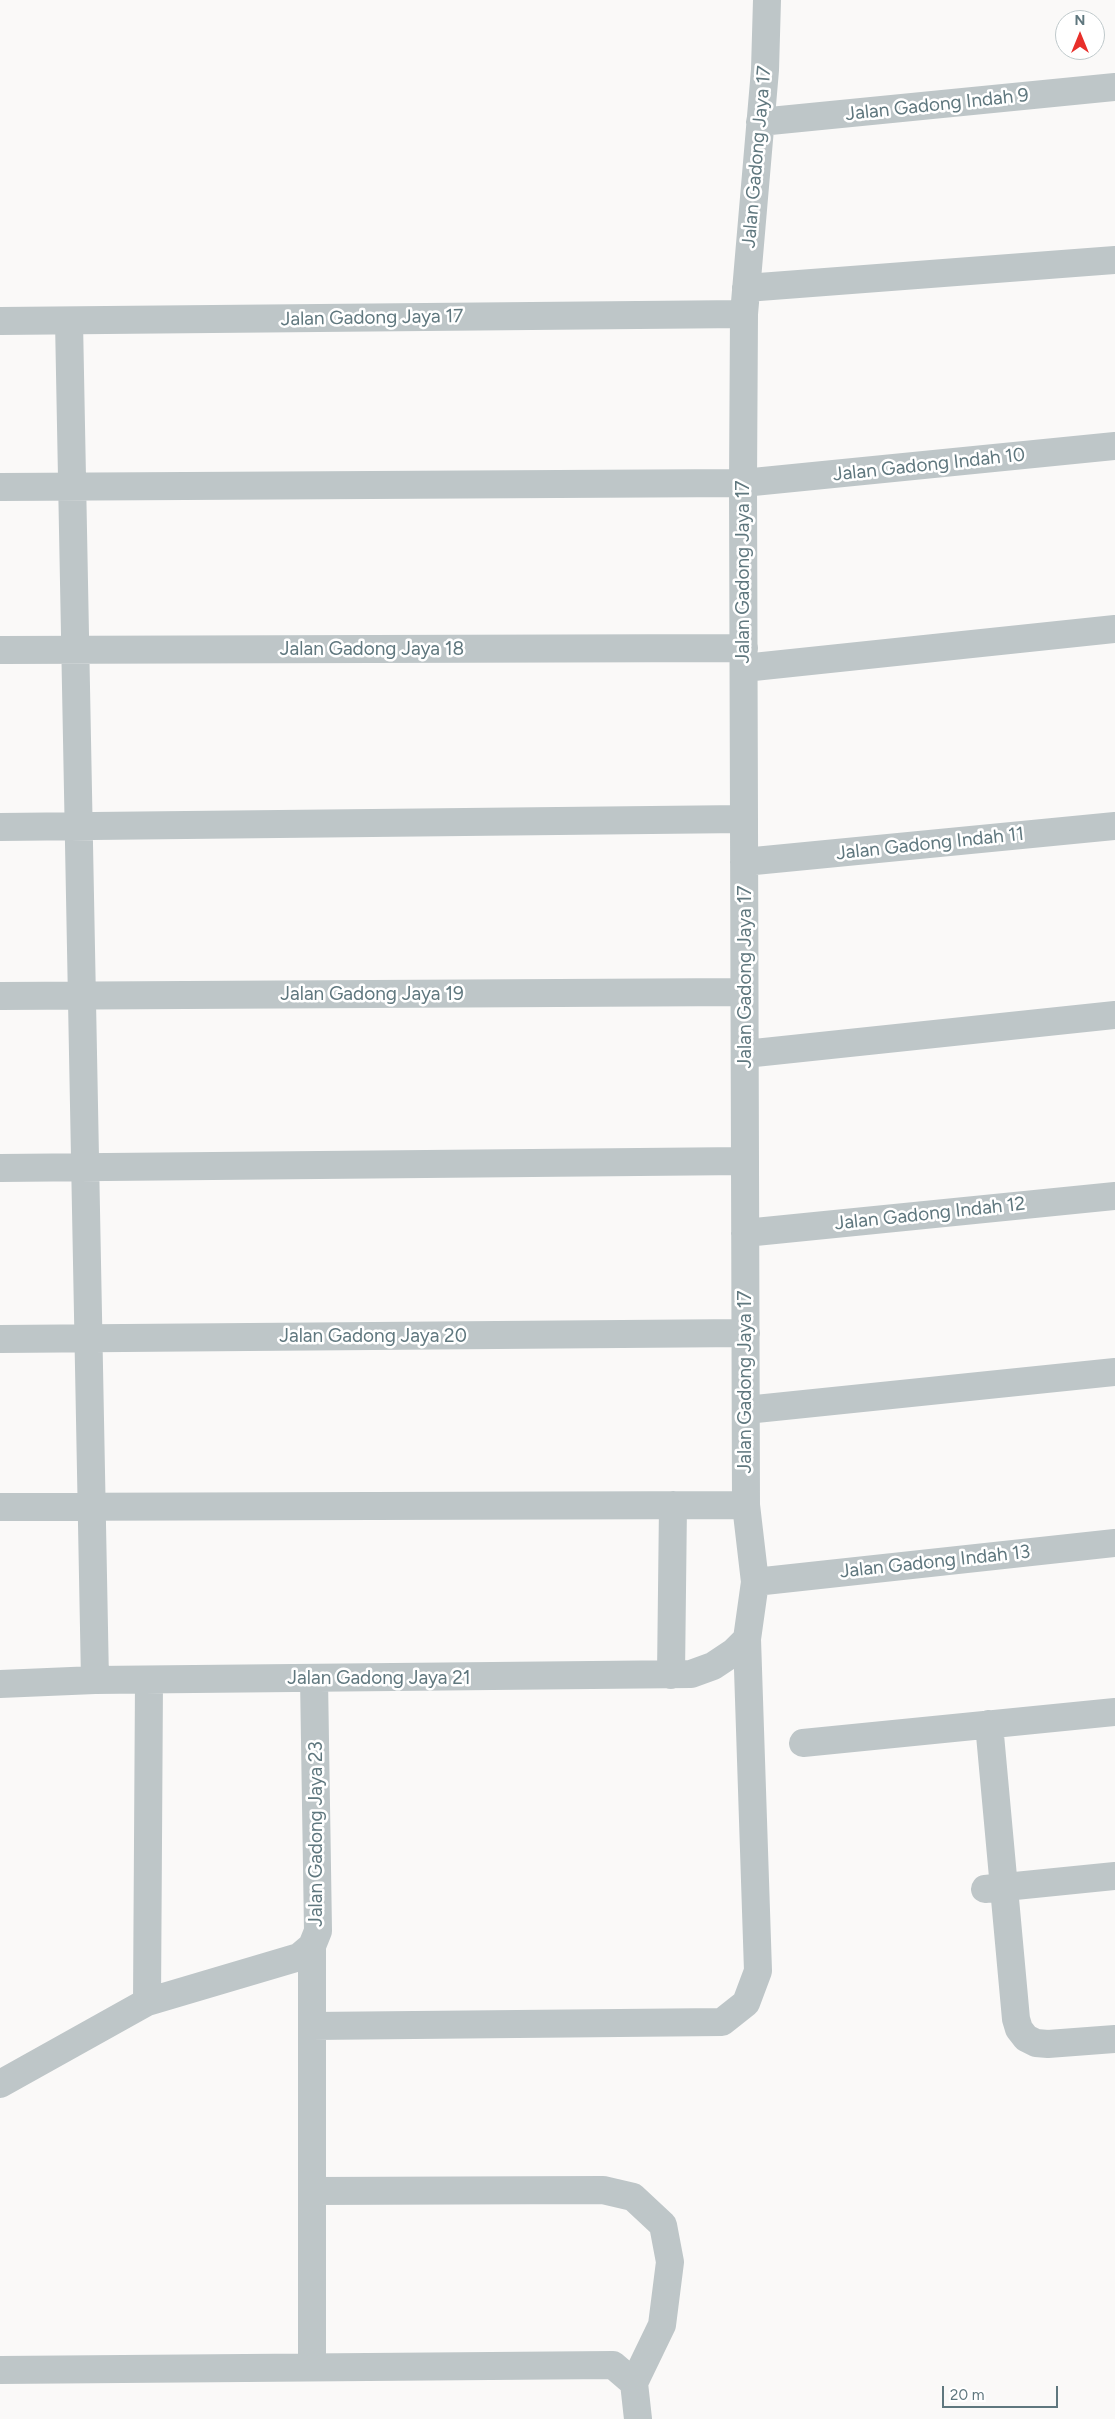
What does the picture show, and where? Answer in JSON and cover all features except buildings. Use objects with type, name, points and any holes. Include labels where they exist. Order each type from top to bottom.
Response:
[{"type":"street","name":"Jalan Gadong Jaya 17","points":[[312,2026],[722,2022],[746,2003],[758,1972],[747,1639],[755,1582],[746,1505],[743,483],[745,301],[765,70],[767,0]]},
{"type":"street","name":"Jalan Gadong Indah 9","points":[[760,122],[1115,87]]},
{"type":"street","points":[[745,301],[1115,260]]},
{"type":"street","name":"Jalan Gadong Jaya 17","points":[[0,321],[70,321],[745,301]]},
{"type":"street","points":[[70,321],[95,1680]]},
{"type":"street","name":"Jalan Gadong Indah 10","points":[[0,487],[743,483],[1115,446]]},
{"type":"street","name":"Jalan Gadong Jaya 18","points":[[0,650],[744,658],[1115,629]]},
{"type":"street","points":[[0,827],[744,819]]},
{"type":"street","name":"Jalan Gadong Indah 11","points":[[744,862],[1115,826]]},
{"type":"street","name":"Jalan Gadong Jaya 19","points":[[0,996],[744,992]]},
{"type":"street","points":[[745,1054],[1115,1015]]},
{"type":"street","points":[[0,1168],[745,1161]]},
{"type":"street","name":"Jalan Gadong Indah 12","points":[[745,1233],[1115,1196]]},
{"type":"street","name":"Jalan Gadong Jaya 20","points":[[0,1339],[746,1333]]},
{"type":"street","points":[[746,1410],[1115,1372]]},
{"type":"street","points":[[672,1675],[673,1505]]},
{"type":"street","points":[[0,1508],[746,1505]]},
{"type":"street","name":"Jalan Gadong Indah 13","points":[[755,1582],[1115,1543]]},
{"type":"street","name":"Jalan Gadong Jaya 21","points":[[0,1684],[95,1680],[149,1681],[691,1674],[713,1666],[734,1652],[747,1639]]},
{"type":"street","name":"Jalan Gadong Jaya 23","points":[[0,2084],[147,2002],[299,1957],[312,1946],[318,1931],[314,1678]]},
{"type":"street","points":[[147,2002],[149,1681]]},
{"type":"street","points":[[803,1743],[1115,1712]]},
{"type":"street","points":[[989,1724],[994,1888],[1019,2029],[1026,2038],[1036,2043],[1048,2044],[1115,2039]]},
{"type":"street","points":[[994,1888],[1115,1876]]},
{"type":"street","points":[[312,1946],[312,2367]]},
{"type":"street","points":[[312,2191],[603,2190],[633,2197],[663,2225],[670,2262],[662,2325],[634,2384],[638,2419]]},
{"type":"street","points":[[0,2370],[613,2365],[634,2384]]}]
